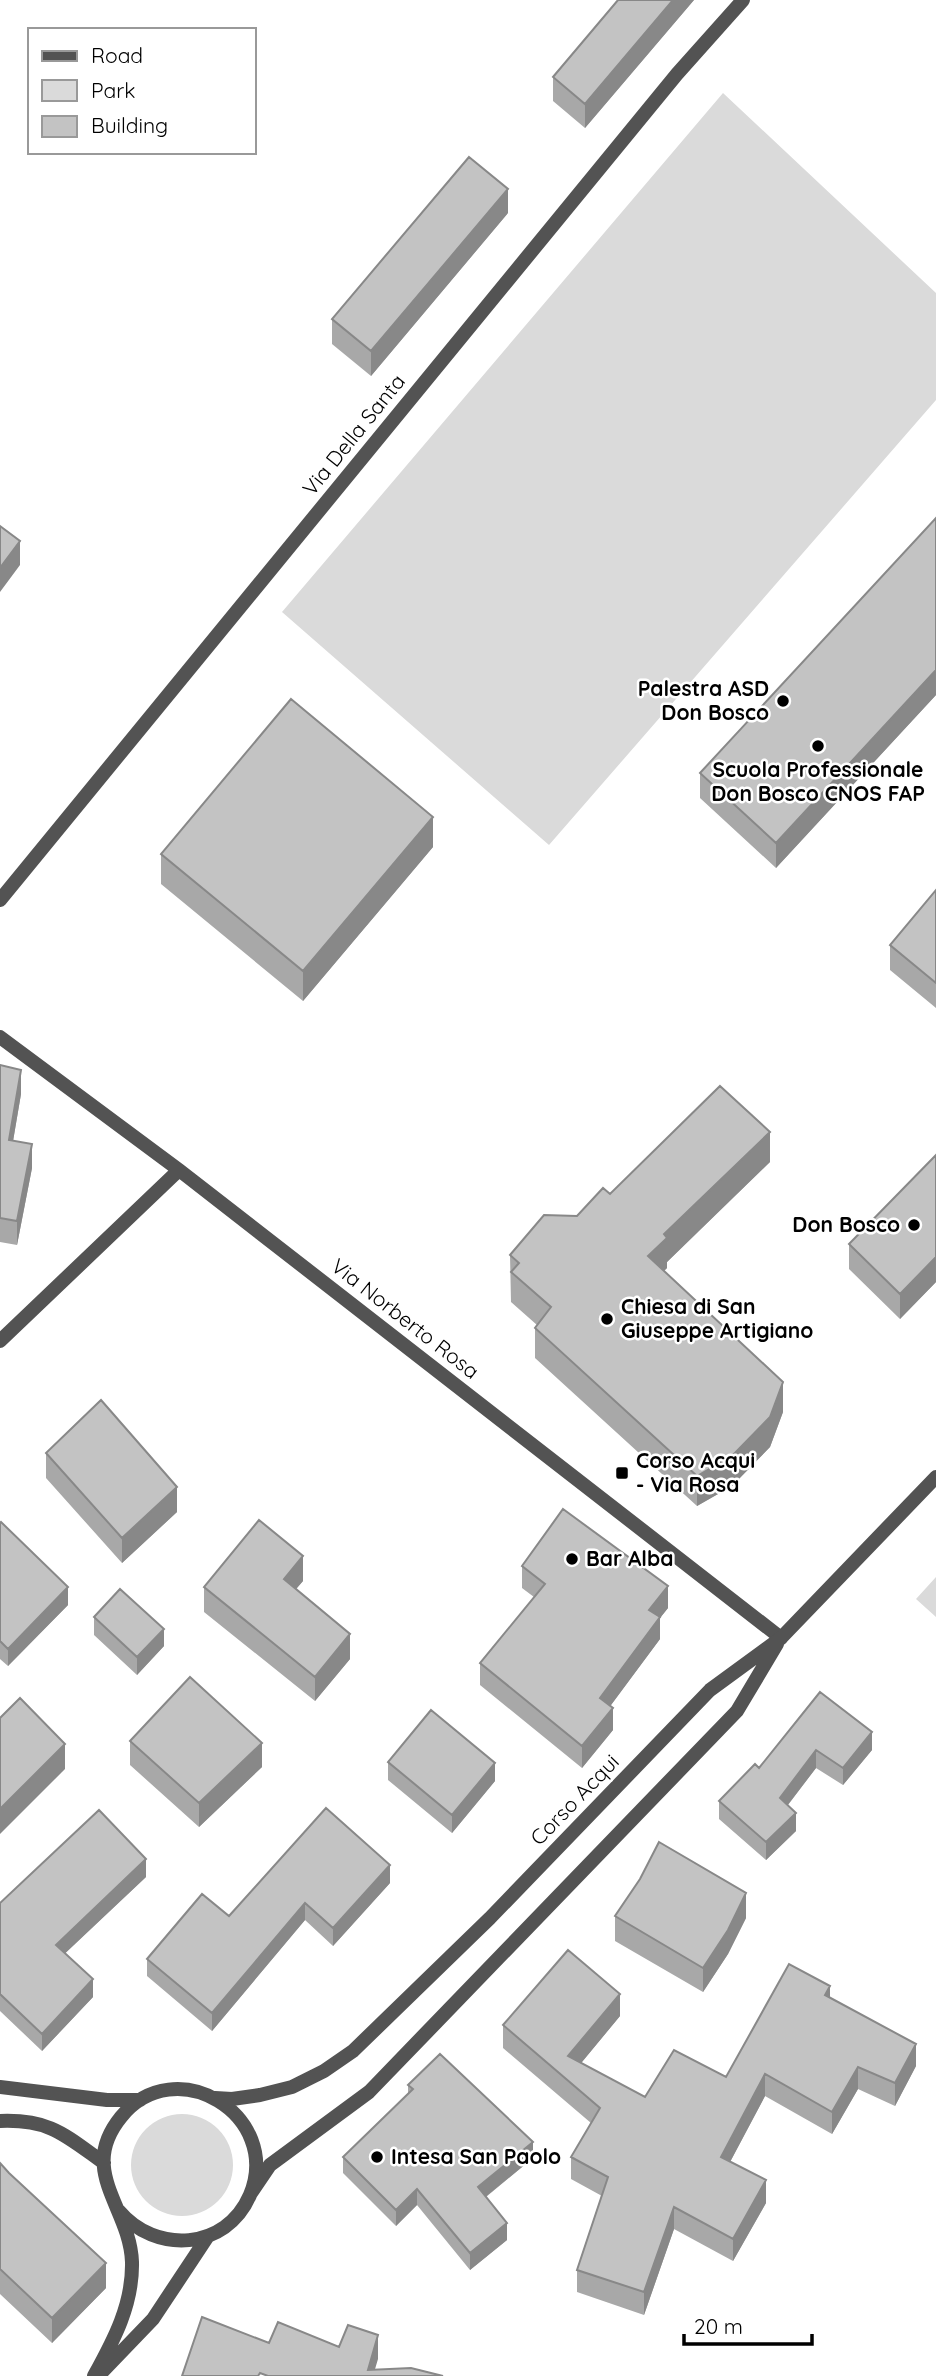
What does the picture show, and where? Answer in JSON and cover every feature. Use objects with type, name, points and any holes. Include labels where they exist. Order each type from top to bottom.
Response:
[{"type":"street","name":"Via Della Santa","points":[[0,900],[677,74],[743,0]]},
{"type":"street","name":"Via Norberto Rosa","points":[[0,1037],[179,1170],[781,1638]]},
{"type":"street","points":[[0,1341],[179,1170]]},
{"type":"street","name":"Corso Acqui","points":[[215,2098],[232,2099],[260,2095],[292,2087],[324,2071],[353,2051],[490,1918],[710,1690],[781,1638],[936,1477]]},
{"type":"street","points":[[119,2211],[138,2229],[160,2239],[185,2241],[220,2231],[238,2214],[270,2165],[369,2092],[737,1711],[781,1638]]},
{"type":"street","points":[[0,2087],[107,2100],[141,2099]]},
{"type":"street","points":[[96,2376],[120,2326],[129,2296],[131,2250],[127,2229],[107,2188],[104,2163],[108,2138],[122,2116],[141,2099],[178,2089],[191,2090],[215,2098],[236,2113],[254,2145],[256,2169],[251,2193]]},
{"type":"street","points":[[0,2121],[27,2121],[45,2125],[66,2136],[104,2163]]},
{"type":"street","points":[[96,2376],[153,2319],[208,2236]]},
{"type":"green space","points":[[723,93],[936,293],[936,400],[549,845],[282,612]]},
{"type":"green space","points":[[936,1577],[936,1617],[916,1599]]},
{"type":"green space","points":[[182,2114],[202,2118],[218,2129],[229,2145],[233,2165],[229,2185],[218,2201],[202,2212],[182,2216],[162,2212],[146,2201],[135,2185],[131,2165],[135,2145],[146,2129],[162,2118]]},
{"type":"building","points":[[618,0],[673,0],[585,104],[553,77]]},
{"type":"building","points":[[469,157],[508,189],[371,351],[332,319]]},
{"type":"building","name":"Scuola Professionale Don Bosco CNOS FAP","points":[[936,518],[936,670],[776,843],[700,773]]},
{"type":"building","points":[[0,526],[20,541],[0,568]]},
{"type":"building","points":[[291,699],[433,817],[303,971],[161,854]]},
{"type":"building","points":[[936,890],[936,983],[890,945]]},
{"type":"building","points":[[0,1065],[21,1070],[9,1140],[32,1144],[17,1221],[0,1218]]},
{"type":"building","name":"Chiesa di San Giuseppe Artigiano","points":[[720,1086],[770,1132],[664,1234],[667,1238],[648,1256],[783,1382],[770,1417],[732,1456],[697,1476],[535,1328],[551,1307],[511,1272],[519,1263],[510,1255],[544,1215],[577,1216],[603,1188],[610,1194]]},
{"type":"building","name":"Don Bosco","points":[[936,1155],[936,1257],[900,1294],[849,1244]]},
{"type":"building","points":[[101,1400],[177,1487],[122,1538],[46,1453]]},
{"type":"building","points":[[563,1509],[668,1586],[649,1610],[660,1617],[600,1698],[613,1708],[582,1746],[480,1663],[545,1584],[522,1566]]},
{"type":"building","points":[[259,1520],[303,1556],[284,1579],[350,1634],[315,1677],[204,1587]]},
{"type":"building","points":[[1,1522],[68,1587],[8,1649],[0,1641]]},
{"type":"building","points":[[120,1589],[164,1629],[137,1657],[94,1617]]},
{"type":"building","points":[[190,1677],[262,1743],[199,1803],[130,1741]]},
{"type":"building","points":[[820,1692],[872,1732],[843,1768],[816,1750],[780,1798],[796,1813],[766,1842],[719,1801],[755,1764],[759,1768]]},
{"type":"building","points":[[20,1698],[65,1744],[0,1809],[0,1718]]},
{"type":"building","points":[[431,1710],[495,1763],[452,1815],[388,1762]]},
{"type":"building","points":[[326,1808],[390,1865],[333,1928],[305,1903],[212,2013],[147,1959],[202,1894],[229,1916]]},
{"type":"building","points":[[99,1810],[146,1859],[56,1945],[93,1979],[42,2034],[0,1994],[0,1903]]},
{"type":"building","points":[[659,1842],[746,1893],[728,1930],[703,1968],[615,1916],[640,1879]]},
{"type":"building","points":[[568,1950],[620,1994],[568,2056],[645,2097],[674,2050],[726,2077],[789,1964],[830,1986],[825,1995],[916,2044],[895,2083],[858,2067],[832,2112],[765,2074],[721,2157],[766,2180],[733,2239],[674,2207],[644,2292],[577,2270],[608,2177],[571,2157],[600,2108],[503,2025]]},
{"type":"building","points":[[440,2054],[533,2142],[478,2187],[507,2223],[470,2253],[417,2189],[396,2210],[343,2157],[413,2089],[408,2085]]},
{"type":"building","points":[[0,2163],[106,2263],[52,2318],[0,2269]]},
{"type":"building","points":[[202,2317],[269,2343],[278,2322],[339,2347],[348,2325],[378,2335],[368,2370],[411,2368],[443,2376],[268,2376],[260,2373],[258,2376],[182,2376]]},
{"type":"place","name":"Palestra ASD Don Bosco","points":[[783,701]]},
{"type":"place","name":"Scuola Professionale Don Bosco CNOS FAP","points":[[818,746]]},
{"type":"place","name":"Don Bosco","points":[[914,1225]]},
{"type":"place","name":"Chiesa di San Giuseppe Artigiano","points":[[607,1319]]},
{"type":"place","name":"Corso Acqui - Via Rosa","points":[[622,1473]]},
{"type":"place","name":"Bar Alba","points":[[572,1559]]},
{"type":"place","name":"Intesa San Paolo","points":[[377,2157]]}]
